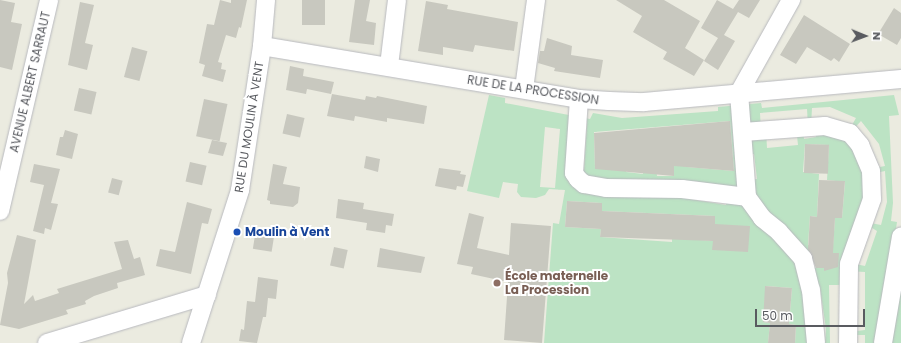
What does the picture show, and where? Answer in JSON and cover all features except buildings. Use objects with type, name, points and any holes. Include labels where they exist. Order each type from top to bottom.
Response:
[{"type":"street","name":"AVENUE ALBERT SARRAUT","points":[[0,211],[49,0]]},
{"type":"street","name":"RUE DU MOULIN À VENT","points":[[191,343],[208,295],[240,190],[262,46],[266,0]]},
{"type":"street","points":[[389,66],[397,0]]},
{"type":"street","points":[[524,89],[536,0]]},
{"type":"street","points":[[791,0],[739,94],[747,197],[762,218],[779,232],[802,259],[811,290],[816,343]]},
{"type":"street","name":"RUE DE LA PROCESSION","points":[[262,46],[389,66],[579,99],[644,102],[901,79]]},
{"type":"street","points":[[579,99],[574,173],[584,184],[606,188],[682,189],[747,197]]},
{"type":"street","points":[[743,132],[825,126],[849,132],[860,145],[871,172],[872,199],[849,264],[848,343]]},
{"type":"street","points":[[883,343],[901,237]]},
{"type":"street","points":[[47,343],[208,295]]},
{"type":"green space","points":[[489,95],[505,98],[505,103],[590,119],[593,113],[622,118],[718,111],[718,107],[761,103],[762,108],[894,95],[899,115],[889,116],[893,203],[891,221],[897,222],[888,281],[901,285],[901,343],[865,343],[865,335],[848,335],[849,332],[865,330],[865,272],[848,271],[848,285],[829,285],[830,343],[825,343],[826,329],[820,288],[811,290],[816,343],[795,343],[796,325],[789,324],[792,288],[766,286],[763,322],[770,323],[768,343],[544,343],[553,223],[559,224],[565,190],[549,189],[545,195],[536,198],[521,197],[517,192],[518,184],[503,182],[499,198],[467,191]],"holes":[[[830,107],[856,118],[848,132],[815,125],[816,137],[804,139],[803,127],[796,128],[798,145],[767,148],[766,131],[761,131],[760,113],[807,109],[808,126],[811,126],[812,108]],[[578,121],[587,122],[584,170],[575,169]],[[730,121],[734,171],[687,167],[674,163],[674,176],[657,176],[656,165],[642,165],[643,174],[626,172],[626,166],[595,169],[594,132]],[[861,121],[879,144],[885,166],[870,169],[850,133]],[[545,127],[560,129],[555,188],[540,187]],[[805,144],[829,145],[827,180],[845,182],[842,218],[835,218],[833,246],[808,245],[810,216],[817,217],[819,174],[803,172]],[[754,154],[757,179],[746,180],[744,155]],[[885,171],[887,202],[881,225],[865,222],[864,201],[871,174]],[[606,179],[641,179],[642,188],[651,196],[610,197],[606,188]],[[692,181],[728,186],[726,205],[684,198],[690,190]],[[567,201],[602,203],[602,211],[715,216],[713,241],[672,238],[672,242],[600,237],[601,229],[565,227]],[[855,222],[864,223],[877,231],[865,266],[841,261]],[[807,253],[839,253],[824,271],[824,259],[818,268],[809,267]]]},
{"type":"place","name":"Moulin à Vent","points":[[237,232]]},
{"type":"place","name":"École maternelle La Procession","points":[[497,283]]}]
